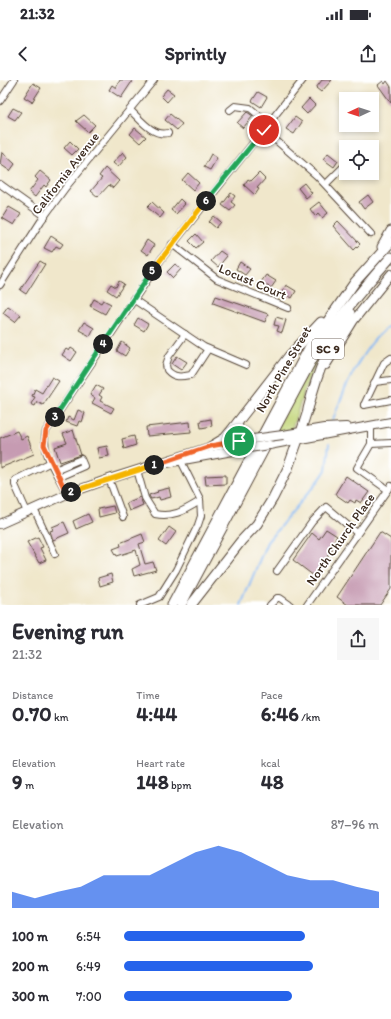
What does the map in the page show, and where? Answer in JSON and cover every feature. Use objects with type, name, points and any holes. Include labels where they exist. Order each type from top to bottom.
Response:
[{"type":"highway","points":[[374,260],[391,231]]},
{"type":"highway","name":"North Pine Street","points":[[172,605],[296,370],[338,303],[391,242]]},
{"type":"highway","name":"North Pine Street","points":[[181,605],[315,354],[332,327],[391,258]]},
{"type":"highway","name":"SC 9","points":[[307,412],[314,382],[326,353],[332,340],[353,308],[359,294]]},
{"type":"highway","name":"SC 9","points":[[210,446],[225,438],[298,345],[338,303]]},
{"type":"highway","points":[[238,422],[237,435],[239,441],[248,449]]},
{"type":"highway","points":[[191,605],[256,524],[273,498],[288,468],[299,436]]},
{"type":"main road","points":[[319,428],[311,423],[307,412],[324,368],[354,320],[391,274]]},
{"type":"main road","name":"SC 9","points":[[0,524],[67,494],[109,478],[153,465],[180,458],[248,449],[267,441],[280,444],[299,436],[307,412]]},
{"type":"main road","points":[[210,446],[253,439],[267,441],[283,435],[299,436],[391,422]]},
{"type":"main road","points":[[299,436],[319,428],[371,426]]},
{"type":"main road","name":"SC 9","points":[[180,458],[210,446]]},
{"type":"street","points":[[0,101],[14,80]]},
{"type":"street","name":"California Avenue","points":[[0,285],[45,216],[154,80]]},
{"type":"street","points":[[67,494],[44,445],[46,431],[133,299],[172,244],[303,80]]},
{"type":"street","points":[[230,110],[235,106],[250,108],[269,124]]},
{"type":"street","points":[[130,110],[156,132],[162,134],[168,133]]},
{"type":"street","points":[[264,130],[302,161],[326,184],[370,234]]},
{"type":"street","points":[[326,184],[339,171]]},
{"type":"street","points":[[0,184],[45,216]]},
{"type":"street","name":"Locust Court","points":[[172,244],[216,280],[288,308]]},
{"type":"street","points":[[133,299],[208,349],[246,365]]},
{"type":"street","points":[[185,334],[167,360],[167,370],[171,374],[183,376],[191,375],[208,349]]},
{"type":"street","points":[[391,358],[384,363],[364,405],[391,400]]},
{"type":"street","points":[[375,382],[391,380]]},
{"type":"street","points":[[371,426],[371,444],[357,468],[389,488]]},
{"type":"street","points":[[371,444],[391,443]]},
{"type":"street","points":[[140,605],[159,597],[176,570],[201,516],[198,492],[180,458]]},
{"type":"street","points":[[55,470],[81,459],[84,466],[59,477]]},
{"type":"street","points":[[51,462],[14,480],[15,485],[55,554]]},
{"type":"street","points":[[137,470],[145,498],[155,514],[164,516],[176,515],[200,501]]},
{"type":"street","points":[[109,478],[123,516]]},
{"type":"street","name":"North Church Place","points":[[307,605],[389,488]]},
{"type":"street","points":[[277,570],[312,522],[326,507],[357,533]]},
{"type":"street","points":[[270,605],[276,598],[280,598],[290,605]]},
{"type":"green space","points":[[324,342],[306,385],[292,429],[273,433]]},
{"type":"building","points":[[120,80],[133,80],[121,98],[109,90],[112,85],[116,88]]},
{"type":"building","points":[[322,80],[332,80],[321,92],[316,88]]},
{"type":"building","points":[[383,81],[385,84],[387,81],[391,87],[391,103],[378,85]]},
{"type":"building","points":[[33,83],[41,88],[32,102],[24,97]]},
{"type":"building","points":[[167,89],[174,94],[167,102],[161,96]]},
{"type":"building","points":[[258,92],[267,97],[261,107],[252,101]]},
{"type":"building","points":[[309,99],[315,105],[307,114],[301,108]]},
{"type":"building","points":[[13,108],[21,112],[15,120],[8,116]]},
{"type":"building","points":[[247,112],[253,116],[243,128],[237,123]]},
{"type":"building","points":[[170,114],[182,124],[177,130],[165,120]]},
{"type":"building","points":[[84,115],[95,125],[88,132],[76,121]]},
{"type":"building","points":[[295,117],[302,122],[294,134],[286,129]]},
{"type":"building","points":[[135,128],[146,137],[140,143],[130,134]]},
{"type":"building","points":[[70,141],[78,149],[72,155],[64,148]]},
{"type":"building","points":[[2,152],[15,164],[10,171],[0,164]]},
{"type":"building","points":[[123,152],[127,157],[118,167],[113,163]]},
{"type":"building","points":[[328,153],[338,161],[334,167],[323,159]]},
{"type":"building","points":[[211,154],[217,158],[210,170],[204,167]]},
{"type":"building","points":[[105,168],[119,181],[113,188],[109,185],[98,197],[91,191],[102,178],[99,176]]},
{"type":"building","points":[[40,171],[51,180],[46,187],[44,185],[35,197],[29,192],[38,180],[35,177]]},
{"type":"building","points":[[188,173],[199,183],[193,190],[182,180]]},
{"type":"building","points":[[259,173],[265,179],[257,188],[259,189],[255,195],[244,185],[248,179],[251,181]]},
{"type":"building","points":[[304,183],[312,193],[306,198],[298,188]]},
{"type":"building","points":[[231,193],[235,196],[231,202],[235,205],[230,211],[222,205]]},
{"type":"building","points":[[368,195],[373,202],[364,209],[359,202]]},
{"type":"building","points":[[180,199],[185,204],[176,214],[171,210]]},
{"type":"building","points":[[152,202],[164,213],[160,218],[147,207]]},
{"type":"building","points":[[319,202],[328,213],[322,218],[318,213],[315,216],[310,209]]},
{"type":"building","points":[[9,207],[21,214],[14,225],[2,218]]},
{"type":"building","points":[[214,216],[221,222],[216,228],[209,222]]},
{"type":"building","points":[[338,221],[360,244],[354,250],[333,226]]},
{"type":"building","points":[[196,234],[203,242],[196,248],[189,241]]},
{"type":"building","points":[[51,236],[63,244],[60,248],[56,246],[52,252],[44,248]]},
{"type":"building","points":[[147,240],[154,245],[148,255],[141,250]]},
{"type":"building","points":[[220,251],[227,256],[218,267],[211,261]]},
{"type":"building","points":[[40,261],[45,264],[26,294],[20,290]]},
{"type":"building","points":[[240,262],[250,269],[245,275],[236,269]]},
{"type":"building","points":[[175,264],[181,269],[173,278],[167,272]]},
{"type":"building","points":[[266,275],[276,281],[271,288],[261,282]]},
{"type":"building","points":[[119,281],[124,284],[116,296],[107,290],[111,284],[116,287]]},
{"type":"building","points":[[286,285],[296,291],[292,298],[282,292]]},
{"type":"building","points":[[216,296],[268,314],[265,322],[213,303]]},
{"type":"building","points":[[94,299],[101,303],[103,300],[111,304],[105,314],[90,306]]},
{"type":"building","points":[[8,306],[21,315],[15,322],[3,313]]},
{"type":"building","points":[[276,317],[286,320],[282,333],[277,331],[279,326],[274,325]]},
{"type":"building","points":[[138,318],[148,324],[144,331],[134,325]]},
{"type":"building","points":[[84,322],[94,328],[90,336],[79,330]]},
{"type":"building","points":[[122,342],[130,348],[125,356],[117,351]]},
{"type":"building","points":[[71,348],[77,352],[71,361],[62,355],[66,349],[69,351]]},
{"type":"building","points":[[177,356],[187,362],[181,370],[172,364]]},
{"type":"building","points":[[52,377],[59,381],[43,405],[37,402],[35,406],[31,404],[35,397],[32,396],[35,389],[42,393]]},
{"type":"building","points":[[96,385],[103,389],[99,395],[102,397],[100,401],[114,408],[111,413],[92,403],[95,398],[90,395]]},
{"type":"building","points":[[78,410],[85,413],[82,422],[79,421],[77,426],[66,422],[68,417],[74,420]]},
{"type":"building","points":[[211,419],[212,426],[201,428],[200,421]]},
{"type":"building","points":[[190,422],[191,432],[147,436],[146,427]]},
{"type":"building","points":[[73,430],[81,455],[60,462],[55,447],[67,443],[63,434]]},
{"type":"building","points":[[17,431],[21,439],[27,436],[34,454],[0,468],[0,438]]},
{"type":"building","points":[[134,436],[136,445],[124,449],[122,439]]},
{"type":"building","points":[[107,446],[109,456],[99,458],[97,448]]},
{"type":"building","points":[[226,475],[226,484],[206,485],[205,476]]},
{"type":"building","points":[[346,476],[369,492],[361,503],[356,500],[355,503],[350,500],[348,503],[335,494]]},
{"type":"building","points":[[169,488],[171,497],[160,500],[159,497],[151,499],[149,496],[158,492],[157,491]]},
{"type":"building","points":[[140,497],[143,505],[129,511],[126,503]]},
{"type":"building","points":[[113,506],[115,513],[99,517],[98,509]]},
{"type":"building","points":[[88,514],[92,522],[76,529],[73,521]]},
{"type":"building","points":[[64,522],[69,533],[53,540],[50,531],[53,530],[52,527]]},
{"type":"building","points":[[169,527],[176,532],[166,546],[159,541]]},
{"type":"building","points":[[326,529],[337,536],[331,546],[333,548],[314,576],[293,560],[312,533],[319,539]]},
{"type":"building","points":[[380,532],[391,539],[391,589],[380,605],[348,605],[337,597]]},
{"type":"building","points":[[142,534],[145,542],[139,544],[145,564],[153,562],[156,570],[134,576],[132,569],[140,565],[136,550],[117,556],[113,549],[121,546],[120,543]]},
{"type":"building","points":[[38,537],[43,547],[40,548],[46,560],[39,563],[27,542]]},
{"type":"building","points":[[111,574],[113,582],[100,586],[98,578]]},
{"type":"waterway","points":[[331,425],[354,370],[371,344],[391,325]]},
{"type":"waterway","points":[[241,605],[267,542],[326,470],[329,444]]},
{"type":"route","points":[[239,441],[210,446],[179,455],[153,465],[109,478],[67,494],[44,445],[46,431],[125,310],[162,258],[264,130]]}]
